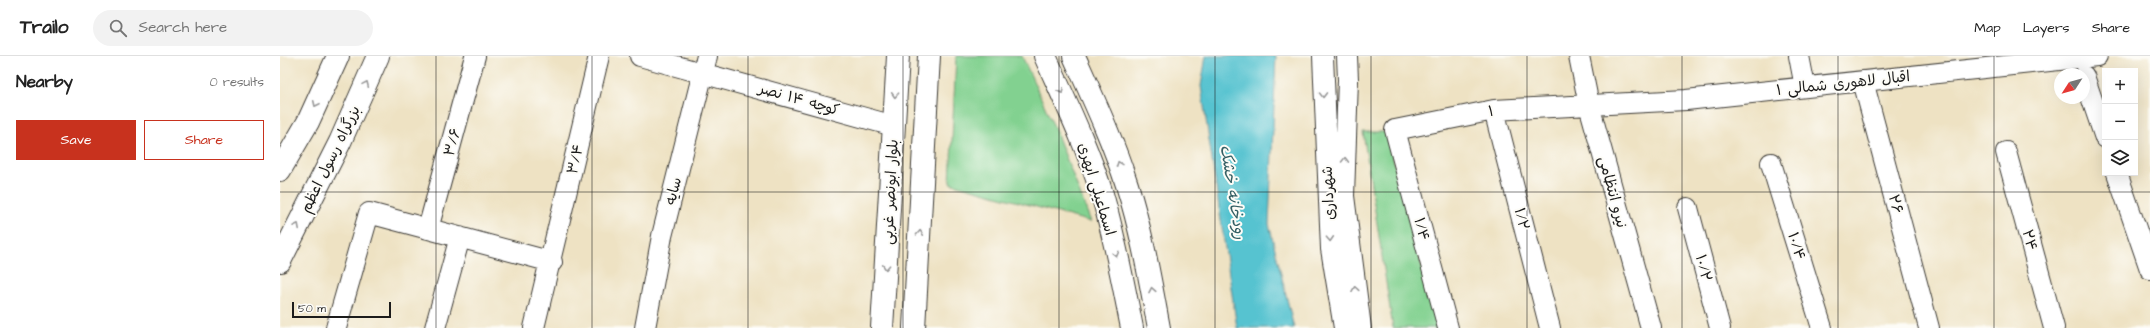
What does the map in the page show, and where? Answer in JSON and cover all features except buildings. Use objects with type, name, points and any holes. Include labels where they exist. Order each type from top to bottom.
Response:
[{"type":"main road","points":[[280,170],[308,122],[338,56]]},
{"type":"main road","name":"بزرگراه رسول اعظم","points":[[280,261],[340,142],[378,56]]},
{"type":"main road","name":"بلوار ابونصر غربی","points":[[882,328],[898,56]]},
{"type":"main road","points":[[914,328],[929,56]]},
{"type":"main road","name":"اسماعیلی ابهری","points":[[1044,56],[1075,122],[1101,194],[1122,275],[1132,328]]},
{"type":"main road","name":"اسماعیلی ابهری","points":[[1074,56],[1100,111],[1127,186],[1148,269],[1159,328]]},
{"type":"street","name":"۳/۶","points":[[428,229],[475,56]]},
{"type":"street","name":"۳/۴","points":[[534,328],[552,262],[599,56]]},
{"type":"street","name":"کوچه ۱۴ نصر","points":[[640,56],[705,64],[894,126]]},
{"type":"street","name":"شهرداری","points":[[1323,56],[1331,249],[1344,328]]},
{"type":"street","name":"شهرداری","points":[[1346,56],[1348,80],[1344,196],[1362,328]]},
{"type":"street","name":"نیرو انتظامی","points":[[1579,56],[1589,105],[1650,328]]},
{"type":"street","points":[[1799,56],[1805,87]]},
{"type":"street","name":"سایه","points":[[645,328],[662,236],[705,64]]},
{"type":"street","points":[[2085,66],[2102,127]]},
{"type":"street","name":"اقبال لاهوری شمالی ۱","points":[[1589,105],[1686,100],[1863,81],[2085,66]]},
{"type":"street","name":"۲۶","points":[[1863,81],[1929,328]]},
{"type":"street","name":"۱","points":[[1395,130],[1494,110],[1589,105]]},
{"type":"street","name":"۱/۲","points":[[1494,110],[1550,328]]},
{"type":"street","name":"۱/۴","points":[[1395,130],[1448,328]]},
{"type":"street","name":"۲۴","points":[[2006,152],[2054,328]]},
{"type":"street","name":"۱۰/۴","points":[[1771,163],[1822,328]]},
{"type":"street","points":[[2118,176],[2145,237],[2150,269]]},
{"type":"street","name":"۱۰/۲","points":[[1688,208],[1720,328]]},
{"type":"street","points":[[336,328],[369,213],[552,262]]},
{"type":"street","points":[[435,328],[460,237]]},
{"type":"green space","points":[[956,56],[1022,56],[1055,129],[1091,222],[950,183]]},
{"type":"green space","points":[[1363,132],[1386,132],[1438,328],[1393,328]]},
{"type":"water","name":"رودخانه خشک","points":[[1206,56],[1276,56],[1269,224],[1294,328],[1237,328],[1201,86]]}]
